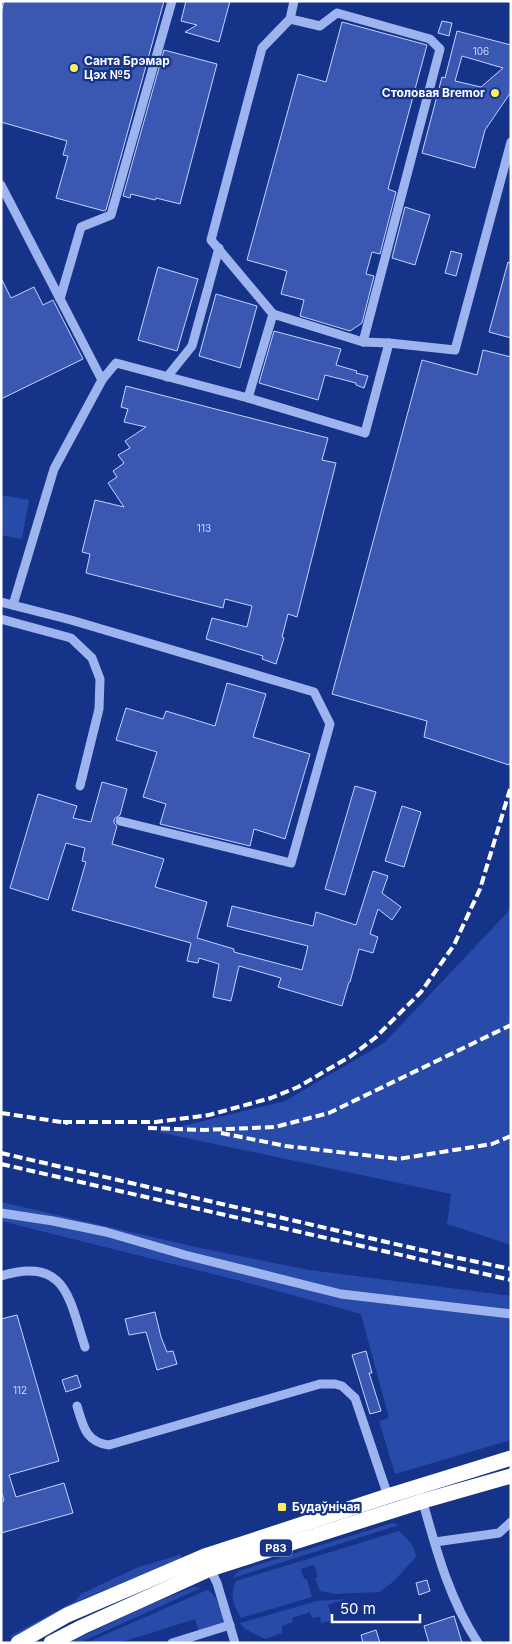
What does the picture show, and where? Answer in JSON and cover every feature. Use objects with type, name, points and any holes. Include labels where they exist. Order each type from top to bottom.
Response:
[{"type":"highway","name":"Р83","points":[[18,1643],[67,1615],[207,1562],[388,1496],[511,1458]]},
{"type":"highway","name":"Р83","points":[[51,1643],[207,1562],[511,1476]]},
{"type":"lane","points":[[60,298],[81,227],[112,215],[172,1]]},
{"type":"lane","points":[[294,1],[290,19],[262,48],[211,240],[273,314],[364,342],[455,350],[511,142]]},
{"type":"lane","points":[[290,19],[320,26],[337,13],[430,39],[440,49],[364,342]]},
{"type":"lane","points":[[1,184],[102,380]]},
{"type":"lane","points":[[167,376],[192,346],[219,248]]},
{"type":"lane","points":[[248,398],[273,314]]},
{"type":"lane","points":[[13,605],[54,469],[102,380],[116,363],[248,398],[365,433],[389,343]]},
{"type":"lane","points":[[1,602],[71,620],[314,692],[330,724],[291,863],[120,821]]},
{"type":"lane","points":[[1,619],[72,638],[92,658],[100,679],[99,709],[80,786]]},
{"type":"lane","points":[[1,1213],[106,1232],[194,1258],[350,1295],[511,1314]]},
{"type":"lane","points":[[1,1276],[18,1271],[32,1270],[48,1274],[57,1280],[68,1296],[85,1347]]},
{"type":"lane","points":[[77,1406],[87,1434],[96,1442],[109,1445],[320,1384],[334,1384],[349,1391],[359,1405],[388,1496]]},
{"type":"lane","points":[[418,1486],[443,1570],[466,1625],[478,1643]]},
{"type":"lane","points":[[435,1542],[499,1533],[511,1522]]},
{"type":"lane","points":[[207,1562],[217,1583],[235,1643]]},
{"type":"lane","points":[[172,1643],[230,1625]]},
{"type":"shaded area","points":[[1,495],[29,500],[22,539],[1,535]]},
{"type":"shaded area","points":[[511,905],[511,1245],[447,1224],[451,1194],[158,1132],[285,1101],[384,1043],[507,913]]},
{"type":"shaded area","points":[[1,1202],[200,1248],[309,1270],[511,1296],[511,1440],[395,1474],[379,1421],[389,1418],[361,1314],[241,1281],[1,1221]]},
{"type":"shaded area","points":[[392,1523],[399,1525],[233,1578],[238,1571]]},
{"type":"shaded area","points":[[399,1531],[412,1546],[416,1557],[393,1582],[379,1592],[335,1594],[320,1591],[315,1578],[318,1577],[314,1565],[301,1569],[304,1579],[307,1579],[312,1597],[241,1618],[232,1595],[236,1581]]},
{"type":"shaded area","points":[[182,1554],[181,1558],[83,1599],[12,1639],[10,1636],[75,1601],[81,1594],[136,1568]]},
{"type":"shaded area","points":[[194,1587],[201,1588],[79,1643],[68,1643],[153,1603]]},
{"type":"shaded area","points":[[207,1590],[217,1600],[225,1624],[199,1632],[195,1619],[119,1643],[86,1643]]},
{"type":"shaded area","points":[[346,1599],[328,1605],[333,1620],[321,1623],[320,1617],[312,1618],[310,1612],[292,1618],[293,1622],[282,1626],[282,1633],[265,1639],[245,1629],[240,1623],[317,1601]]},
{"type":"building","name":"Санта Брэмар Цэх №5","points":[[4,1],[164,1],[106,210],[104,211],[56,198],[68,156],[63,155],[67,141],[1,122],[1,13]]},
{"type":"building","points":[[186,1],[230,1],[219,42],[185,32],[197,25],[181,21]]},
{"type":"building","points":[[442,21],[452,23],[449,36],[438,33]]},
{"type":"building","points":[[342,22],[427,45],[388,189],[396,192],[380,254],[372,252],[366,274],[374,276],[362,323],[350,331],[300,316],[304,300],[281,294],[287,271],[247,260],[298,74],[326,82]]},
{"type":"building","points":[[457,31],[511,45],[511,92],[485,130],[475,168],[422,153],[442,77],[445,78]],"holes":[[[462,56],[503,68],[481,87],[455,81]]]},
{"type":"building","points":[[164,50],[217,64],[180,204],[131,194],[130,198],[123,196]]},
{"type":"building","points":[[405,207],[430,215],[415,265],[392,258]]},
{"type":"building","points":[[451,251],[462,254],[456,276],[445,273]]},
{"type":"building","points":[[508,262],[511,263],[511,338],[489,332]]},
{"type":"building","points":[[158,267],[198,279],[177,351],[138,340]]},
{"type":"building","points":[[1,278],[11,298],[34,287],[43,305],[53,300],[83,359],[1,399]]},
{"type":"building","points":[[216,294],[257,306],[240,368],[199,356]]},
{"type":"building","points":[[274,331],[341,349],[336,365],[368,376],[364,388],[356,385],[356,383],[325,375],[318,400],[259,383]]},
{"type":"building","points":[[483,350],[511,357],[511,760],[509,765],[424,737],[427,721],[332,694],[422,360],[477,375]]},
{"type":"building","points":[[126,386],[328,438],[322,460],[336,463],[297,617],[288,614],[282,637],[284,638],[276,664],[262,659],[263,656],[206,639],[212,618],[247,627],[252,606],[225,599],[223,608],[86,573],[90,554],[82,552],[95,500],[124,507],[108,483],[117,477],[113,471],[124,463],[118,455],[130,448],[125,441],[146,427],[124,422],[128,409],[121,407]]},
{"type":"building","points":[[227,683],[266,694],[253,737],[310,754],[285,839],[254,829],[250,846],[160,824],[166,804],[143,797],[157,752],[116,740],[126,708],[163,719],[166,711],[215,726]]},
{"type":"building","points":[[102,782],[127,789],[120,815],[114,819],[114,823],[117,826],[112,844],[164,859],[155,887],[207,902],[197,938],[234,949],[234,952],[302,970],[308,946],[227,926],[232,906],[313,926],[316,912],[356,925],[373,871],[388,876],[382,893],[401,907],[392,920],[378,909],[370,934],[378,937],[373,953],[359,949],[342,1006],[278,987],[281,978],[239,966],[231,1001],[213,997],[219,964],[199,958],[198,963],[187,961],[191,943],[72,910],[86,862],[82,861],[85,848],[66,843],[48,900],[10,888],[38,794],[77,806],[73,818],[91,822]]},
{"type":"building","points":[[355,786],[376,792],[345,895],[325,889]]},
{"type":"building","points":[[402,806],[421,812],[404,867],[385,861]]},
{"type":"building","points":[[155,1312],[167,1352],[173,1351],[177,1364],[157,1370],[146,1332],[129,1335],[125,1319]]},
{"type":"building","points":[[17,1315],[59,1461],[9,1475],[16,1497],[64,1483],[73,1513],[1,1533],[1,1502],[4,1501],[1,1490],[1,1319]]},
{"type":"building","points":[[366,1351],[372,1373],[369,1373],[381,1411],[370,1414],[352,1355]]},
{"type":"building","points":[[77,1375],[81,1387],[66,1392],[62,1380]]},
{"type":"building","points":[[427,1580],[430,1591],[419,1595],[416,1583]]},
{"type":"building","points":[[454,1616],[462,1643],[429,1643],[424,1626]]},
{"type":"building","points":[[376,1630],[380,1643],[363,1643],[361,1635]]},
{"type":"railway","points":[[63,1122],[156,1122],[209,1115],[271,1098],[298,1087],[351,1056],[375,1038],[421,992],[454,945],[480,889],[511,786]]},
{"type":"railway","points":[[148,1128],[204,1130],[275,1127],[329,1113],[511,1025]]},
{"type":"railway","points":[[1,1113],[68,1123]]},
{"type":"railway","points":[[221,1133],[286,1146],[398,1159],[492,1144],[511,1136]]},
{"type":"railway","points":[[1,1153],[511,1269]]},
{"type":"railway","points":[[1,1164],[511,1280]]},
{"type":"place","name":"Санта Брэмар Цэх №5","points":[[74,68]]},
{"type":"place","name":"Столовая Bremor","points":[[495,93]]},
{"type":"place","name":"Будаўнічая","points":[[282,1507]]}]
